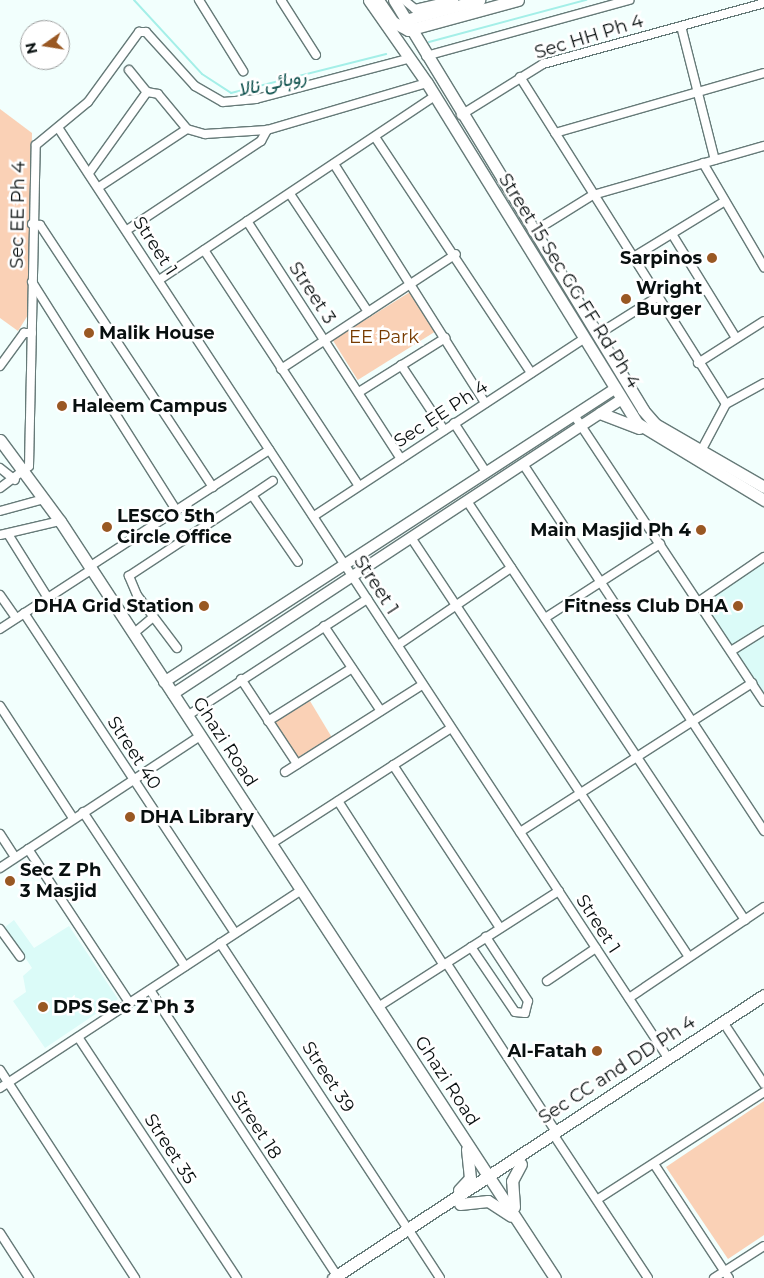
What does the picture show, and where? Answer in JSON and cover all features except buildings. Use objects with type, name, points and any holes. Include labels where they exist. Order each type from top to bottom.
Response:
[{"type":"main road","name":"Street 15 Sec GG FF Rd Ph 4","points":[[369,0],[407,59],[420,73],[435,96],[622,399],[643,429],[764,500]]},
{"type":"main road","points":[[378,0],[406,25],[420,73]]},
{"type":"main road","points":[[394,0],[406,25],[649,418],[701,451],[764,487]]},
{"type":"main road","points":[[406,25],[480,0]]},
{"type":"main road","points":[[406,25],[518,0]]},
{"type":"main road","points":[[600,413],[643,429]]},
{"type":"main road","name":"Ghazi Road","points":[[0,440],[60,521],[555,1278]]},
{"type":"main road","name":"Sec CC and DD Ph 4","points":[[339,1277],[457,1202],[764,995]]},
{"type":"main road","name":"Sec CC and DD Ph 4","points":[[556,1136],[764,1004]]},
{"type":"main road","points":[[469,1147],[493,1162],[517,1162],[512,1181],[514,1216]]},
{"type":"main road","points":[[457,1202],[470,1178],[469,1147]]},
{"type":"main road","points":[[457,1202],[488,1201],[514,1216]]},
{"type":"street","points":[[199,0],[243,71]]},
{"type":"street","points":[[281,0],[316,55]]},
{"type":"street","points":[[404,0],[416,9],[454,0]]},
{"type":"street","points":[[426,56],[629,0]]},
{"type":"street","name":"Sec HH Ph 4","points":[[461,115],[543,64],[764,3]]},
{"type":"street","points":[[681,26],[715,160]]},
{"type":"street","name":"Sec EE Ph 4","points":[[25,473],[31,438],[32,224],[36,145],[42,136],[59,129],[88,102],[143,31],[195,86],[223,102],[256,99],[407,59]]},
{"type":"street","points":[[129,70],[147,92],[158,94],[187,128],[205,134],[267,130],[427,84]]},
{"type":"street","points":[[555,133],[764,73]]},
{"type":"street","points":[[520,77],[632,258],[726,404]]},
{"type":"street","points":[[89,173],[147,92]]},
{"type":"street","points":[[159,280],[375,138],[435,96]]},
{"type":"street","points":[[99,187],[187,128]]},
{"type":"street","name":"Street 1","points":[[59,129],[99,187],[398,645],[450,728],[668,1058]]},
{"type":"street","points":[[127,230],[261,141],[267,130]]},
{"type":"street","points":[[375,138],[456,254],[531,373]]},
{"type":"street","points":[[533,232],[593,195],[764,146]]},
{"type":"street","points":[[703,163],[764,267]]},
{"type":"street","points":[[334,164],[485,403]]},
{"type":"street","points":[[290,194],[368,312]]},
{"type":"street","points":[[632,258],[725,201]]},
{"type":"street","name":"Street 3","points":[[247,221],[401,459]]},
{"type":"street","points":[[32,224],[40,225],[213,487]]},
{"type":"street","points":[[672,234],[736,338]]},
{"type":"street","points":[[204,250],[359,486]]},
{"type":"street","points":[[281,369],[456,254]]},
{"type":"street","points":[[32,282],[177,511]]},
{"type":"street","points":[[597,335],[657,297]]},
{"type":"street","points":[[698,362],[764,321]]},
{"type":"street","points":[[0,366],[24,333],[32,332]]},
{"type":"street","points":[[359,392],[445,338]]},
{"type":"street","name":"Sec EE Ph 4","points":[[314,516],[585,338]]},
{"type":"street","points":[[401,365],[444,430]]},
{"type":"street","points":[[701,451],[726,404],[764,383]]},
{"type":"street","points":[[164,682],[616,388]]},
{"type":"street","points":[[172,694],[412,539],[580,425],[622,399]]},
{"type":"street","points":[[574,415],[764,702]]},
{"type":"street","points":[[454,423],[486,472]]},
{"type":"street","points":[[0,629],[269,450]]},
{"type":"street","points":[[523,464],[764,831]]},
{"type":"street","points":[[0,468],[15,480]]},
{"type":"street","points":[[0,488],[25,473]]},
{"type":"street","points":[[177,648],[153,617],[129,576],[273,481]]},
{"type":"street","points":[[252,495],[298,562]]},
{"type":"street","points":[[0,511],[44,499]]},
{"type":"street","points":[[467,501],[745,920]]},
{"type":"street","points":[[48,598],[4,535],[60,521]]},
{"type":"street","points":[[412,539],[689,957]]},
{"type":"street","points":[[545,618],[660,544]]},
{"type":"street","points":[[698,602],[764,557]]},
{"type":"street","points":[[398,645],[511,568]]},
{"type":"street","points":[[0,595],[16,618]]},
{"type":"street","points":[[187,716],[241,679],[367,599]]},
{"type":"street","name":"Street 40","points":[[24,613],[235,933]]},
{"type":"street","points":[[133,634],[153,617]]},
{"type":"street","points":[[324,626],[382,711]]},
{"type":"street","points":[[731,651],[764,630]]},
{"type":"street","points":[[268,721],[352,668]]},
{"type":"street","points":[[241,679],[297,764]]},
{"type":"street","points":[[520,832],[638,758],[752,683]]},
{"type":"street","points":[[285,772],[422,685]]},
{"type":"street","points":[[0,706],[73,818]]},
{"type":"street","points":[[271,844],[450,728]]},
{"type":"street","points":[[0,868],[73,818],[200,736]]},
{"type":"street","points":[[393,765],[500,928]]},
{"type":"street","points":[[338,801],[648,1278]]},
{"type":"street","points":[[83,812],[185,966]]},
{"type":"street","points":[[0,834],[15,858]]},
{"type":"street","points":[[28,849],[129,1002]]},
{"type":"street","points":[[0,1088],[302,890]]},
{"type":"street","points":[[378,1007],[558,891]]},
{"type":"street","points":[[629,998],[764,907]]},
{"type":"street","points":[[0,929],[20,957]]},
{"type":"street","points":[[471,947],[514,1012],[525,1013],[528,1001],[486,937]]},
{"type":"street","name":"Street 39","points":[[220,943],[440,1278]]},
{"type":"street","points":[[547,980],[596,948]]},
{"type":"street","name":"Street 18","points":[[150,990],[339,1277]]},
{"type":"street","points":[[727,1028],[764,1084]]},
{"type":"street","name":"Street 35","points":[[78,1037],[237,1278]]},
{"type":"street","points":[[0,1070],[135,1278]]},
{"type":"street","points":[[598,1199],[764,1092]]},
{"type":"street","points":[[654,1164],[726,1275]]},
{"type":"street","points":[[0,1233],[29,1278]]},
{"type":"street","points":[[714,1278],[726,1275],[764,1246]]},
{"type":"shaded area","points":[[764,560],[764,698],[702,602]]},
{"type":"shaded area","points":[[14,920],[34,948],[69,926],[118,999],[45,1048],[13,1001],[26,992],[23,976],[32,968],[5,927]]},
{"type":"green space","points":[[0,109],[32,133],[28,315],[18,331],[0,318]]},
{"type":"green space","name":"EE Park","points":[[410,292],[435,332],[358,380],[333,340]]},
{"type":"green space","points":[[310,701],[332,737],[295,759],[273,723]]},
{"type":"green space","points":[[764,1101],[764,1235],[728,1259],[666,1167]]},
{"type":"waterway","name":"روہائی نالا","points":[[134,0],[202,74],[231,93],[386,54]]},
{"type":"waterway","name":"روہائی نالا","points":[[429,42],[586,0]]},
{"type":"place","name":"Sarpinos","points":[[712,258]]},
{"type":"place","name":"Wright Burger","points":[[626,299]]},
{"type":"place","name":"Malik House","points":[[89,333]]},
{"type":"place","name":"Haleem Campus","points":[[62,406]]},
{"type":"place","name":"LESCO 5th Circle Office","points":[[107,527]]},
{"type":"place","name":"Main Masjid Ph 4","points":[[701,530]]},
{"type":"place","name":"DHA Grid Station","points":[[204,606]]},
{"type":"place","name":"Fitness Club DHA","points":[[738,606]]},
{"type":"place","name":"DHA Library","points":[[130,817]]},
{"type":"place","name":"Sec Z Ph 3 Masjid","points":[[10,881]]},
{"type":"place","name":"DPS Sec Z Ph 3","points":[[43,1007]]},
{"type":"place","name":"Al-Fatah","points":[[597,1051]]}]
